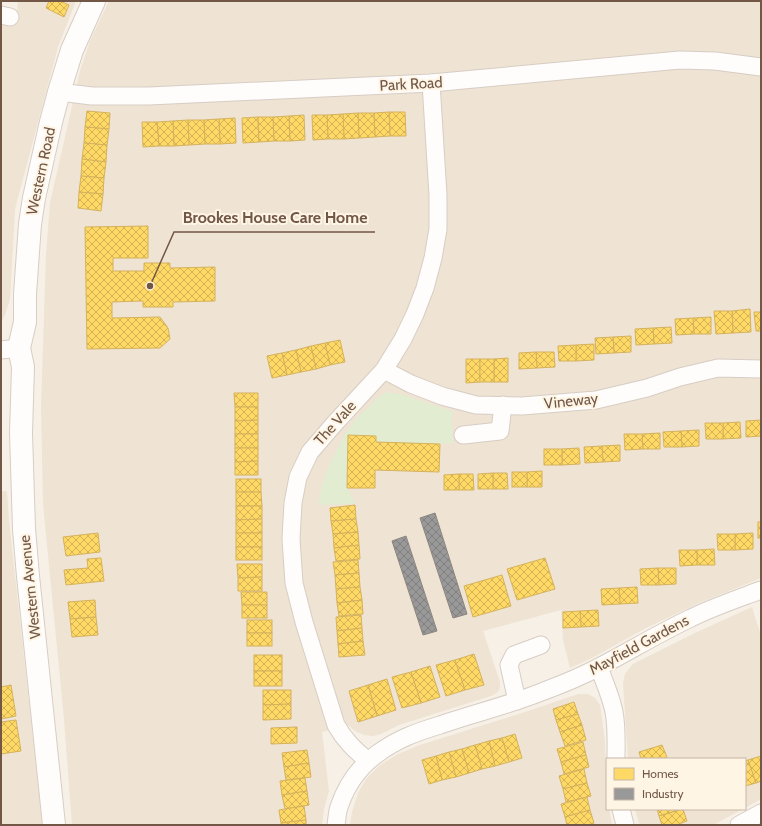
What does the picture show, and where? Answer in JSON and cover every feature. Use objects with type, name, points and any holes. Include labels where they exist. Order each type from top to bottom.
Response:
[{"type":"street","name":"Western Road","points":[[10,349],[25,322],[25,294],[30,224],[34,198],[51,122],[72,50],[94,1]]},
{"type":"street","name":"Park Road","points":[[59,92],[92,96],[149,96],[431,84],[680,60],[715,61],[761,67]]},
{"type":"street","name":"The Vale","points":[[368,761],[349,745],[336,725],[304,622],[294,583],[291,538],[293,503],[298,477],[310,452],[384,370],[403,339],[425,288],[433,258],[438,229],[438,195],[431,84]]},
{"type":"street","name":"Western Avenue","points":[[10,349],[23,367],[22,433],[24,529],[54,825]]},
{"type":"street","name":"Vineway","points":[[384,370],[411,384],[442,396],[476,405],[522,406],[596,400],[647,388],[680,377],[718,368],[761,370]]},
{"type":"street","points":[[463,435],[500,431],[503,405]]},
{"type":"street","name":"Mayfield Gardens","points":[[336,825],[339,808],[346,790],[358,771],[368,761],[393,743],[413,734],[517,701],[568,682],[690,618],[761,590]]},
{"type":"street","points":[[517,701],[509,665],[514,655],[541,645]]},
{"type":"street","points":[[599,667],[614,713],[616,730],[616,758]]},
{"type":"street","points":[[621,810],[625,825]]},
{"type":"street","points":[[739,825],[761,813]]},
{"type":"shaded area","points":[[18,1],[76,1],[58,47],[15,209],[10,299],[1,322],[1,21],[16,23]]},
{"type":"shaded area","points":[[109,1],[761,1],[761,578],[699,603],[646,628],[592,658],[570,668],[563,640],[561,610],[483,631],[500,682],[498,692],[491,696],[399,725],[381,734],[373,736],[364,735],[355,731],[348,725],[322,732],[329,791],[324,809],[322,825],[72,825],[64,719],[43,504],[41,408],[46,255],[50,203],[80,71],[90,41]]},
{"type":"shaded area","points":[[1,491],[7,491],[42,825],[1,825]]},
{"type":"shaded area","points":[[752,607],[761,636],[761,799],[746,807],[746,758],[628,758],[623,683],[625,674],[633,664]]},
{"type":"shaded area","points":[[578,694],[588,694],[595,698],[600,705],[605,741],[606,810],[609,810],[612,825],[350,825],[352,812],[358,793],[366,779],[379,766],[398,754],[420,745]]},
{"type":"shaded area","points":[[635,810],[741,810],[713,825],[640,825]]},
{"type":"green space","points":[[387,392],[404,395],[452,411],[453,443],[376,442],[376,436],[348,435],[347,488],[356,504],[318,505],[322,485],[329,466],[346,432],[354,421],[380,396]]},
{"type":"building: Homes","points":[[49,1],[60,1],[69,5],[64,17],[46,8]]},
{"type":"building: Homes","points":[[87,111],[110,113],[109,129],[85,127]]},
{"type":"building: Homes","points":[[389,112],[405,112],[406,136],[390,136]]},
{"type":"building: Homes","points":[[389,112],[390,136],[375,137],[374,113]]},
{"type":"building: Homes","points":[[358,113],[374,113],[375,137],[359,138]]},
{"type":"building: Homes","points":[[358,113],[359,138],[344,139],[343,114]]},
{"type":"building: Homes","points":[[343,114],[344,139],[328,139],[327,115]]},
{"type":"building: Homes","points":[[304,115],[305,140],[290,141],[289,116]]},
{"type":"building: Homes","points":[[312,115],[327,115],[328,139],[313,140]]},
{"type":"building: Homes","points":[[289,116],[290,141],[274,141],[273,117]]},
{"type":"building: Homes","points":[[258,117],[259,142],[243,143],[242,118]]},
{"type":"building: Homes","points":[[258,117],[273,117],[274,141],[259,142]]},
{"type":"building: Homes","points":[[235,118],[236,143],[220,144],[219,119]]},
{"type":"building: Homes","points":[[219,119],[220,144],[205,144],[204,120]]},
{"type":"building: Homes","points":[[188,120],[204,120],[205,144],[189,145]]},
{"type":"building: Homes","points":[[188,120],[189,145],[174,146],[173,121]]},
{"type":"building: Homes","points":[[173,121],[174,146],[159,146],[157,122]]},
{"type":"building: Homes","points":[[142,122],[157,122],[159,146],[143,147]]},
{"type":"building: Homes","points":[[85,127],[109,129],[107,145],[84,143]]},
{"type":"building: Homes","points":[[84,143],[107,145],[106,162],[82,159]]},
{"type":"building: Homes","points":[[82,159],[106,162],[104,178],[81,176]]},
{"type":"building: Homes","points":[[81,176],[104,178],[103,194],[79,192]]},
{"type":"building: Homes","points":[[79,192],[103,194],[101,211],[78,208]]},
{"type":"building: Homes","points":[[148,226],[148,258],[113,258],[113,271],[144,271],[144,263],[170,263],[170,268],[215,267],[215,301],[173,302],[173,307],[143,307],[143,301],[112,302],[112,318],[160,317],[168,328],[170,339],[160,348],[87,349],[85,227]]},
{"type":"building: Homes","points":[[750,309],[751,332],[733,333],[732,311]]},
{"type":"building: Homes","points":[[714,311],[732,311],[733,333],[716,334]]},
{"type":"building: Homes","points":[[754,312],[761,312],[761,331],[756,331]]},
{"type":"building: Homes","points":[[711,317],[711,334],[694,334],[693,318]]},
{"type":"building: Homes","points":[[693,318],[694,334],[676,335],[675,319]]},
{"type":"building: Homes","points":[[671,327],[672,343],[654,344],[653,328]]},
{"type":"building: Homes","points":[[653,328],[654,344],[636,345],[635,329]]},
{"type":"building: Homes","points":[[631,336],[631,352],[614,353],[613,337]]},
{"type":"building: Homes","points":[[613,337],[614,353],[596,354],[595,338]]},
{"type":"building: Homes","points":[[340,340],[345,362],[330,365],[325,343]]},
{"type":"building: Homes","points":[[325,343],[330,365],[316,369],[311,346]]},
{"type":"building: Homes","points":[[594,344],[594,360],[576,361],[576,345]]},
{"type":"building: Homes","points":[[576,345],[576,361],[559,361],[558,346]]},
{"type":"building: Homes","points":[[311,346],[316,369],[301,372],[296,350]]},
{"type":"building: Homes","points":[[296,350],[301,372],[287,375],[282,353]]},
{"type":"building: Homes","points":[[536,352],[554,352],[555,367],[537,368]]},
{"type":"building: Homes","points":[[536,352],[537,368],[519,369],[519,353]]},
{"type":"building: Homes","points":[[282,353],[287,375],[272,378],[267,356]]},
{"type":"building: Homes","points":[[508,358],[508,382],[494,382],[494,359]]},
{"type":"building: Homes","points":[[466,359],[480,359],[480,382],[466,383]]},
{"type":"building: Homes","points":[[480,359],[494,359],[494,382],[480,382]]},
{"type":"building: Homes","points":[[234,393],[258,393],[258,407],[235,407]]},
{"type":"building: Homes","points":[[235,407],[258,407],[258,420],[235,421]]},
{"type":"building: Homes","points":[[258,420],[258,434],[235,434],[235,421]]},
{"type":"building: Homes","points":[[761,420],[761,436],[746,437],[746,421]]},
{"type":"building: Homes","points":[[740,422],[741,438],[723,439],[723,423]]},
{"type":"building: Homes","points":[[705,423],[723,423],[723,439],[706,439]]},
{"type":"building: Homes","points":[[699,430],[699,446],[682,447],[681,431]]},
{"type":"building: Homes","points":[[681,431],[682,447],[664,447],[663,432]]},
{"type":"building: Homes","points":[[660,433],[660,449],[643,449],[642,434]]},
{"type":"building: Homes","points":[[235,434],[258,434],[258,448],[235,448]]},
{"type":"building: Homes","points":[[624,434],[642,434],[643,449],[625,450]]},
{"type":"building: Homes","points":[[348,435],[376,436],[376,442],[440,444],[439,472],[375,470],[375,488],[347,488]]},
{"type":"building: Homes","points":[[620,445],[620,461],[603,462],[602,446]]},
{"type":"building: Homes","points":[[602,446],[603,462],[585,463],[584,447]]},
{"type":"building: Homes","points":[[235,448],[258,448],[258,461],[235,462]]},
{"type":"building: Homes","points":[[579,448],[580,464],[562,465],[562,449]]},
{"type":"building: Homes","points":[[544,449],[562,449],[562,465],[544,465]]},
{"type":"building: Homes","points":[[258,461],[258,475],[235,475],[235,462]]},
{"type":"building: Homes","points":[[542,471],[542,487],[527,487],[527,472]]},
{"type":"building: Homes","points":[[512,472],[527,472],[527,487],[512,487]]},
{"type":"building: Homes","points":[[493,473],[507,473],[508,489],[493,489]]},
{"type":"building: Homes","points":[[493,473],[493,489],[478,489],[478,474]]},
{"type":"building: Homes","points":[[459,474],[473,474],[474,490],[459,490]]},
{"type":"building: Homes","points":[[459,474],[459,490],[444,490],[444,475]]},
{"type":"building: Homes","points":[[236,479],[261,479],[261,492],[236,492]]},
{"type":"building: Homes","points":[[236,492],[261,492],[262,506],[236,506]]},
{"type":"building: Homes","points":[[355,505],[356,519],[331,521],[330,508]]},
{"type":"building: Homes","points":[[236,506],[262,506],[262,519],[236,520]]},
{"type":"building: Homes","points":[[262,519],[262,533],[236,533],[236,520]]},
{"type":"building: Homes","points":[[356,519],[358,532],[333,534],[331,521]]},
{"type":"building: Homes","points":[[758,522],[761,522],[761,538],[758,538]]},
{"type":"building: Homes","points":[[358,532],[359,545],[334,548],[333,534]]},
{"type":"building: Homes","points":[[98,533],[100,552],[66,556],[63,537]]},
{"type":"building: Homes","points":[[236,533],[262,533],[262,547],[236,547]]},
{"type":"building: Homes","points":[[753,533],[753,549],[735,550],[735,534]]},
{"type":"building: Homes","points":[[717,534],[735,534],[735,550],[718,550]]},
{"type":"building: Homes","points":[[359,545],[360,559],[336,561],[334,548]]},
{"type":"building: Homes","points":[[236,547],[262,547],[262,560],[236,560]]},
{"type":"building: Homes","points":[[714,549],[715,565],[697,565],[697,550]]},
{"type":"building: Homes","points":[[679,550],[697,550],[697,565],[680,566]]},
{"type":"building: Homes","points":[[101,558],[104,581],[66,585],[64,570],[88,568],[87,559]]},
{"type":"building: Homes","points":[[545,558],[555,589],[517,600],[507,569]]},
{"type":"building: Homes","points":[[358,560],[359,573],[335,575],[333,562]]},
{"type":"building: Homes","points":[[237,564],[262,564],[262,577],[238,578]]},
{"type":"building: Homes","points":[[658,568],[676,568],[676,584],[659,585]]},
{"type":"building: Homes","points":[[658,568],[659,585],[641,585],[640,569]]},
{"type":"building: Homes","points":[[359,573],[360,587],[336,589],[335,575]]},
{"type":"building: Homes","points":[[502,575],[511,606],[473,617],[464,586]]},
{"type":"building: Homes","points":[[262,577],[262,591],[238,591],[238,578]]},
{"type":"building: Homes","points":[[360,587],[362,600],[337,603],[336,589]]},
{"type":"building: Homes","points":[[637,587],[638,603],[620,604],[619,588]]},
{"type":"building: Homes","points":[[619,588],[620,604],[602,605],[601,589]]},
{"type":"building: Homes","points":[[241,592],[267,592],[267,605],[242,605]]},
{"type":"building: Homes","points":[[95,600],[96,617],[70,619],[68,602]]},
{"type":"building: Homes","points":[[362,600],[363,614],[339,616],[337,603]]},
{"type":"building: Homes","points":[[242,605],[267,605],[267,618],[242,618]]},
{"type":"building: Homes","points":[[598,610],[599,626],[581,627],[580,611]]},
{"type":"building: Homes","points":[[580,611],[581,627],[563,628],[563,612]]},
{"type":"building: Homes","points":[[361,615],[362,628],[337,631],[336,617]]},
{"type":"building: Homes","points":[[96,617],[98,635],[72,637],[70,619]]},
{"type":"building: Homes","points":[[247,620],[272,620],[272,633],[247,633]]},
{"type":"building: Homes","points":[[362,628],[363,641],[338,644],[337,631]]},
{"type":"building: Homes","points":[[247,633],[272,633],[272,646],[247,646]]},
{"type":"building: Homes","points":[[363,641],[365,655],[339,657],[338,644]]},
{"type":"building: Homes","points":[[474,654],[484,685],[465,690],[455,660]]},
{"type":"building: Homes","points":[[254,655],[282,655],[282,671],[254,671]]},
{"type":"building: Homes","points":[[455,660],[465,690],[446,696],[436,665]]},
{"type":"building: Homes","points":[[430,666],[440,697],[421,703],[411,672]]},
{"type":"building: Homes","points":[[254,671],[282,671],[282,686],[254,686]]},
{"type":"building: Homes","points":[[411,672],[421,703],[402,708],[392,677]]},
{"type":"building: Homes","points":[[387,679],[396,710],[377,716],[368,685]]},
{"type":"building: Homes","points":[[11,685],[16,716],[1,719],[1,687]]},
{"type":"building: Homes","points":[[368,685],[377,716],[358,722],[349,691]]},
{"type":"building: Homes","points":[[263,690],[291,690],[291,704],[263,705]]},
{"type":"building: Homes","points":[[574,702],[578,714],[556,720],[553,709]]},
{"type":"building: Homes","points":[[291,704],[291,719],[263,720],[263,705]]},
{"type":"building: Homes","points":[[578,714],[582,725],[560,732],[556,720]]},
{"type":"building: Homes","points":[[16,720],[21,751],[1,754],[1,722]]},
{"type":"building: Homes","points":[[582,725],[586,740],[565,746],[560,732]]},
{"type":"building: Homes","points":[[297,727],[297,743],[271,744],[271,728]]},
{"type":"building: Homes","points":[[515,734],[522,758],[509,762],[502,738]]},
{"type":"building: Homes","points":[[502,738],[509,762],[495,766],[489,741]]},
{"type":"building: Homes","points":[[489,741],[495,766],[482,769],[475,745]]},
{"type":"building: Homes","points":[[583,742],[586,755],[561,762],[557,749]]},
{"type":"building: Homes","points":[[475,745],[482,769],[469,773],[462,749]]},
{"type":"building: Homes","points":[[662,745],[667,757],[641,758],[639,752]]},
{"type":"building: Homes","points":[[462,749],[469,773],[456,777],[449,752]]},
{"type":"building: Homes","points":[[307,750],[309,763],[284,767],[282,753]]},
{"type":"building: Homes","points":[[449,752],[456,777],[442,780],[436,756]]},
{"type":"building: Homes","points":[[586,755],[589,767],[564,774],[561,762]]},
{"type":"building: Homes","points":[[436,756],[442,780],[429,784],[422,760]]},
{"type":"building: Homes","points":[[761,756],[761,781],[756,783],[748,760]]},
{"type":"building: Homes","points":[[748,760],[756,783],[746,786],[746,761]]},
{"type":"building: Homes","points":[[309,763],[311,777],[286,780],[284,767]]},
{"type":"building: Homes","points":[[584,769],[587,783],[563,789],[559,776]]},
{"type":"building: Homes","points":[[305,778],[307,791],[282,795],[280,781]]},
{"type":"building: Homes","points":[[587,783],[591,796],[566,802],[563,789]]},
{"type":"building: Homes","points":[[307,791],[309,805],[285,809],[282,795]]},
{"type":"building: Homes","points":[[587,797],[590,810],[565,817],[561,804]]},
{"type":"building: Homes","points":[[304,806],[306,820],[281,823],[279,810]]},
{"type":"building: Homes","points":[[590,810],[594,823],[587,825],[567,825],[565,817]]},
{"type":"building: Homes","points":[[657,810],[679,810],[659,816]]},
{"type":"building: Homes","points":[[683,810],[687,821],[676,825],[662,825],[659,816]]},
{"type":"building: Homes","points":[[306,820],[306,825],[282,825],[281,823]]},
{"type":"building: Industry","points":[[435,513],[467,614],[453,618],[420,518]]},
{"type":"building: Industry","points":[[406,536],[437,631],[423,635],[392,541]]},
{"type":"place","name":"Brookes House Care Home","points":[[150,286]]}]
